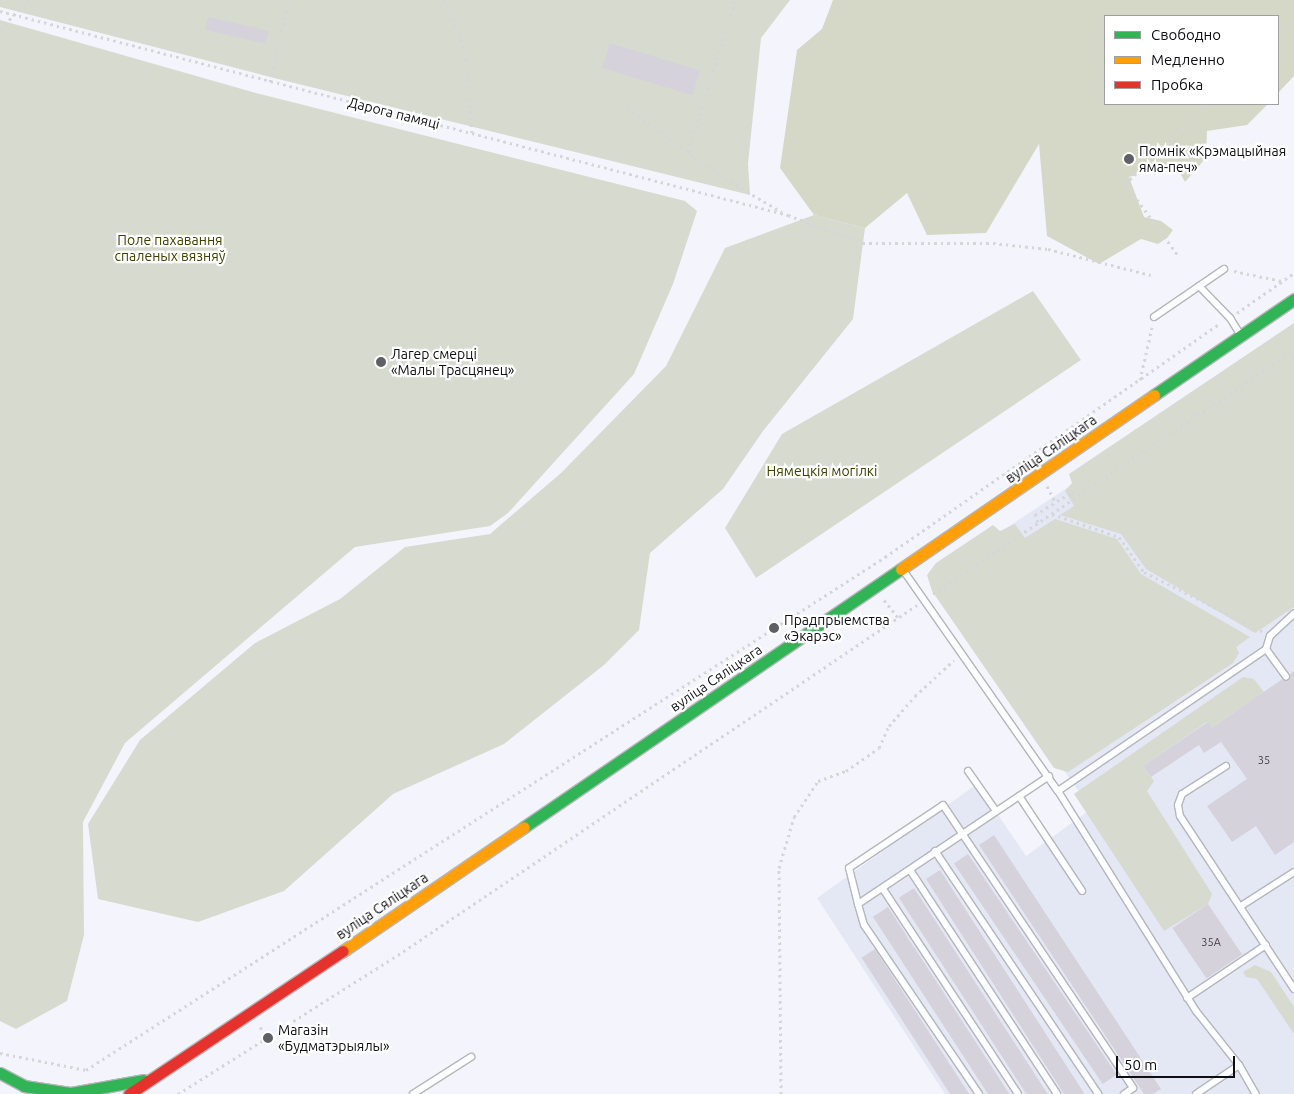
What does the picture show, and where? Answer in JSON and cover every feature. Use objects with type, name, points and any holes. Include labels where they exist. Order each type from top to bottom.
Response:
[{"type":"main road","name":"вуліца Сяліцкага","points":[[129,1094],[267,1004],[1294,299]]},
{"type":"main road","name":"вуліца Сяліцкага","points":[[0,1073],[24,1086],[71,1093],[154,1078]]},
{"type":"lane","points":[[1154,317],[1224,269]]},
{"type":"lane","points":[[1199,286],[1230,318],[1240,335]]},
{"type":"lane","points":[[902,567],[1048,776],[1187,998],[1239,1065],[1256,1094]]},
{"type":"lane","points":[[1058,791],[1266,649],[1270,636],[1294,614]]},
{"type":"lane","points":[[1266,649],[1286,677]]},
{"type":"lane","points":[[1226,766],[1182,794],[1178,805],[1180,816],[1242,906],[1294,989]]},
{"type":"lane","points":[[968,771],[996,811]]},
{"type":"lane","points":[[858,904],[883,889],[935,851],[1048,776]]},
{"type":"lane","points":[[1019,796],[1082,892]]},
{"type":"lane","points":[[979,1094],[864,925],[849,868],[943,805],[1133,1088],[1124,1094]]},
{"type":"lane","points":[[935,851],[1098,1094]]},
{"type":"lane","points":[[910,870],[1057,1094]]},
{"type":"lane","points":[[1242,906],[1294,872]]},
{"type":"lane","points":[[883,889],[1018,1094]]},
{"type":"lane","points":[[1187,998],[1266,945]]},
{"type":"lane","points":[[413,1094],[471,1057]]},
{"type":"lane","points":[[1196,1094],[1239,1065]]},
{"type":"path","points":[[0,29],[29,0]]},
{"type":"path","points":[[270,82],[289,0]]},
{"type":"path","points":[[444,0],[459,33],[466,60],[472,134]]},
{"type":"path","points":[[688,152],[735,0]]},
{"type":"path","name":"Дарога памяці","points":[[0,11],[788,215]]},
{"type":"path","points":[[1279,35],[1294,20]]},
{"type":"path","points":[[1125,184],[1207,105]]},
{"type":"path","points":[[627,108],[750,195],[788,215],[863,243],[993,243],[1048,249],[1151,275]]},
{"type":"path","points":[[1114,168],[1178,255]]},
{"type":"path","points":[[1224,269],[1283,281]]},
{"type":"path","points":[[0,1052],[86,1070],[885,557],[1294,273]]},
{"type":"path","points":[[1140,380],[1154,317]]},
{"type":"path","points":[[178,1094],[398,955],[1294,350]]},
{"type":"path","points":[[1038,522],[1035,515],[1072,492],[1080,494]]},
{"type":"path","points":[[1051,513],[1119,537],[1144,572],[1270,636]]},
{"type":"path","points":[[781,1094],[779,868],[794,817],[818,781],[846,771],[879,748],[889,726],[915,696],[962,652]]},
{"type":"shaded area","points":[[1294,338],[1294,1094],[945,1094],[817,898],[977,784],[1026,856],[1091,809],[929,579]]},
{"type":"green space","points":[[0,0],[790,0],[761,38],[748,164],[750,195],[274,78],[0,7]]},
{"type":"green space","points":[[833,0],[1294,0],[1294,76],[1279,92],[1279,15],[1104,15],[1104,105],[1267,105],[1247,125],[1207,131],[1206,158],[1185,182],[1175,164],[1129,177],[1144,217],[1161,221],[1173,230],[1167,238],[1158,244],[1141,239],[1099,264],[1047,236],[1039,144],[986,233],[927,235],[907,193],[865,228],[814,215],[780,168],[797,50],[822,29]]},
{"type":"green space","name":"Поле пахавання спаленых вязняў","points":[[0,20],[256,93],[685,201],[697,211],[673,284],[634,374],[508,513],[490,526],[355,547],[125,743],[83,822],[84,935],[67,1001],[16,1029],[0,1021]]},
{"type":"green space","points":[[814,215],[865,228],[853,319],[763,431],[723,489],[650,553],[639,630],[604,665],[504,744],[393,794],[284,891],[198,922],[98,899],[88,824],[140,740],[255,643],[340,599],[405,547],[490,534],[561,473],[666,366],[725,248]]},
{"type":"green space","name":"Нямецкія могілкі","points":[[1033,291],[1081,360],[756,578],[725,528],[782,434]]},
{"type":"green space","points":[[1294,323],[1294,607],[1255,633],[1146,569],[1121,534],[1060,515],[1074,506],[1065,491],[1072,483],[1069,474]]},
{"type":"green space","points":[[1055,519],[1117,539],[1141,574],[1250,637],[1236,647],[1239,653],[1233,663],[1068,772],[1054,768],[932,591],[927,575],[936,563],[993,525],[1000,531],[1015,524],[1025,538]]},
{"type":"green space","points":[[1243,677],[1254,679],[1264,692],[1212,728],[1207,722],[1143,766],[1154,781],[1147,791],[1212,894],[1208,904],[1164,931],[1074,794]]},
{"type":"green space","points":[[1255,965],[1271,972],[1294,1007],[1294,1034],[1257,979],[1246,977],[1243,972]]},
{"type":"building","points":[[208,17],[268,31],[265,44],[205,30]]},
{"type":"building","points":[[610,43],[700,70],[692,95],[602,68]]},
{"type":"building","points":[[1294,671],[1294,842],[1275,855],[1256,826],[1232,842],[1207,806],[1247,779],[1221,742],[1204,753],[1199,745],[1151,777],[1143,766],[1208,722],[1212,728]]},
{"type":"building","points":[[994,835],[1161,1089],[1153,1094],[1144,1094],[979,845]]},
{"type":"building","points":[[968,854],[1117,1075],[1103,1084],[954,864]]},
{"type":"building","points":[[940,870],[1083,1094],[1064,1094],[926,879]]},
{"type":"building","points":[[914,888],[1048,1094],[1026,1094],[899,898]]},
{"type":"building","points":[[1208,904],[1242,955],[1206,979],[1172,928]]},
{"type":"building","points":[[888,907],[1009,1094],[988,1094],[873,917]]},
{"type":"building","points":[[875,949],[969,1094],[950,1094],[862,958]]},
{"type":"traffic: fast","points":[[1154,395],[1294,299]]},
{"type":"traffic: fast","points":[[524,827],[901,569]]},
{"type":"traffic: fast","points":[[0,1073],[24,1086],[71,1093],[143,1080]]},
{"type":"traffic: slow","points":[[901,569],[1154,395]]},
{"type":"traffic: slow","points":[[343,951],[524,827]]},
{"type":"traffic: jam","points":[[129,1094],[343,951]]},
{"type":"place","name":"Помнік «Крэмацыйная яма-печ»","points":[[1129,159]]},
{"type":"place","name":"Лагер смерці «Малы Трасцянец»","points":[[381,362]]},
{"type":"place","name":"Прадпрыемства «Экарэс»","points":[[774,628]]},
{"type":"place","name":"Магазін «Будматэрыялы»","points":[[268,1038]]}]
